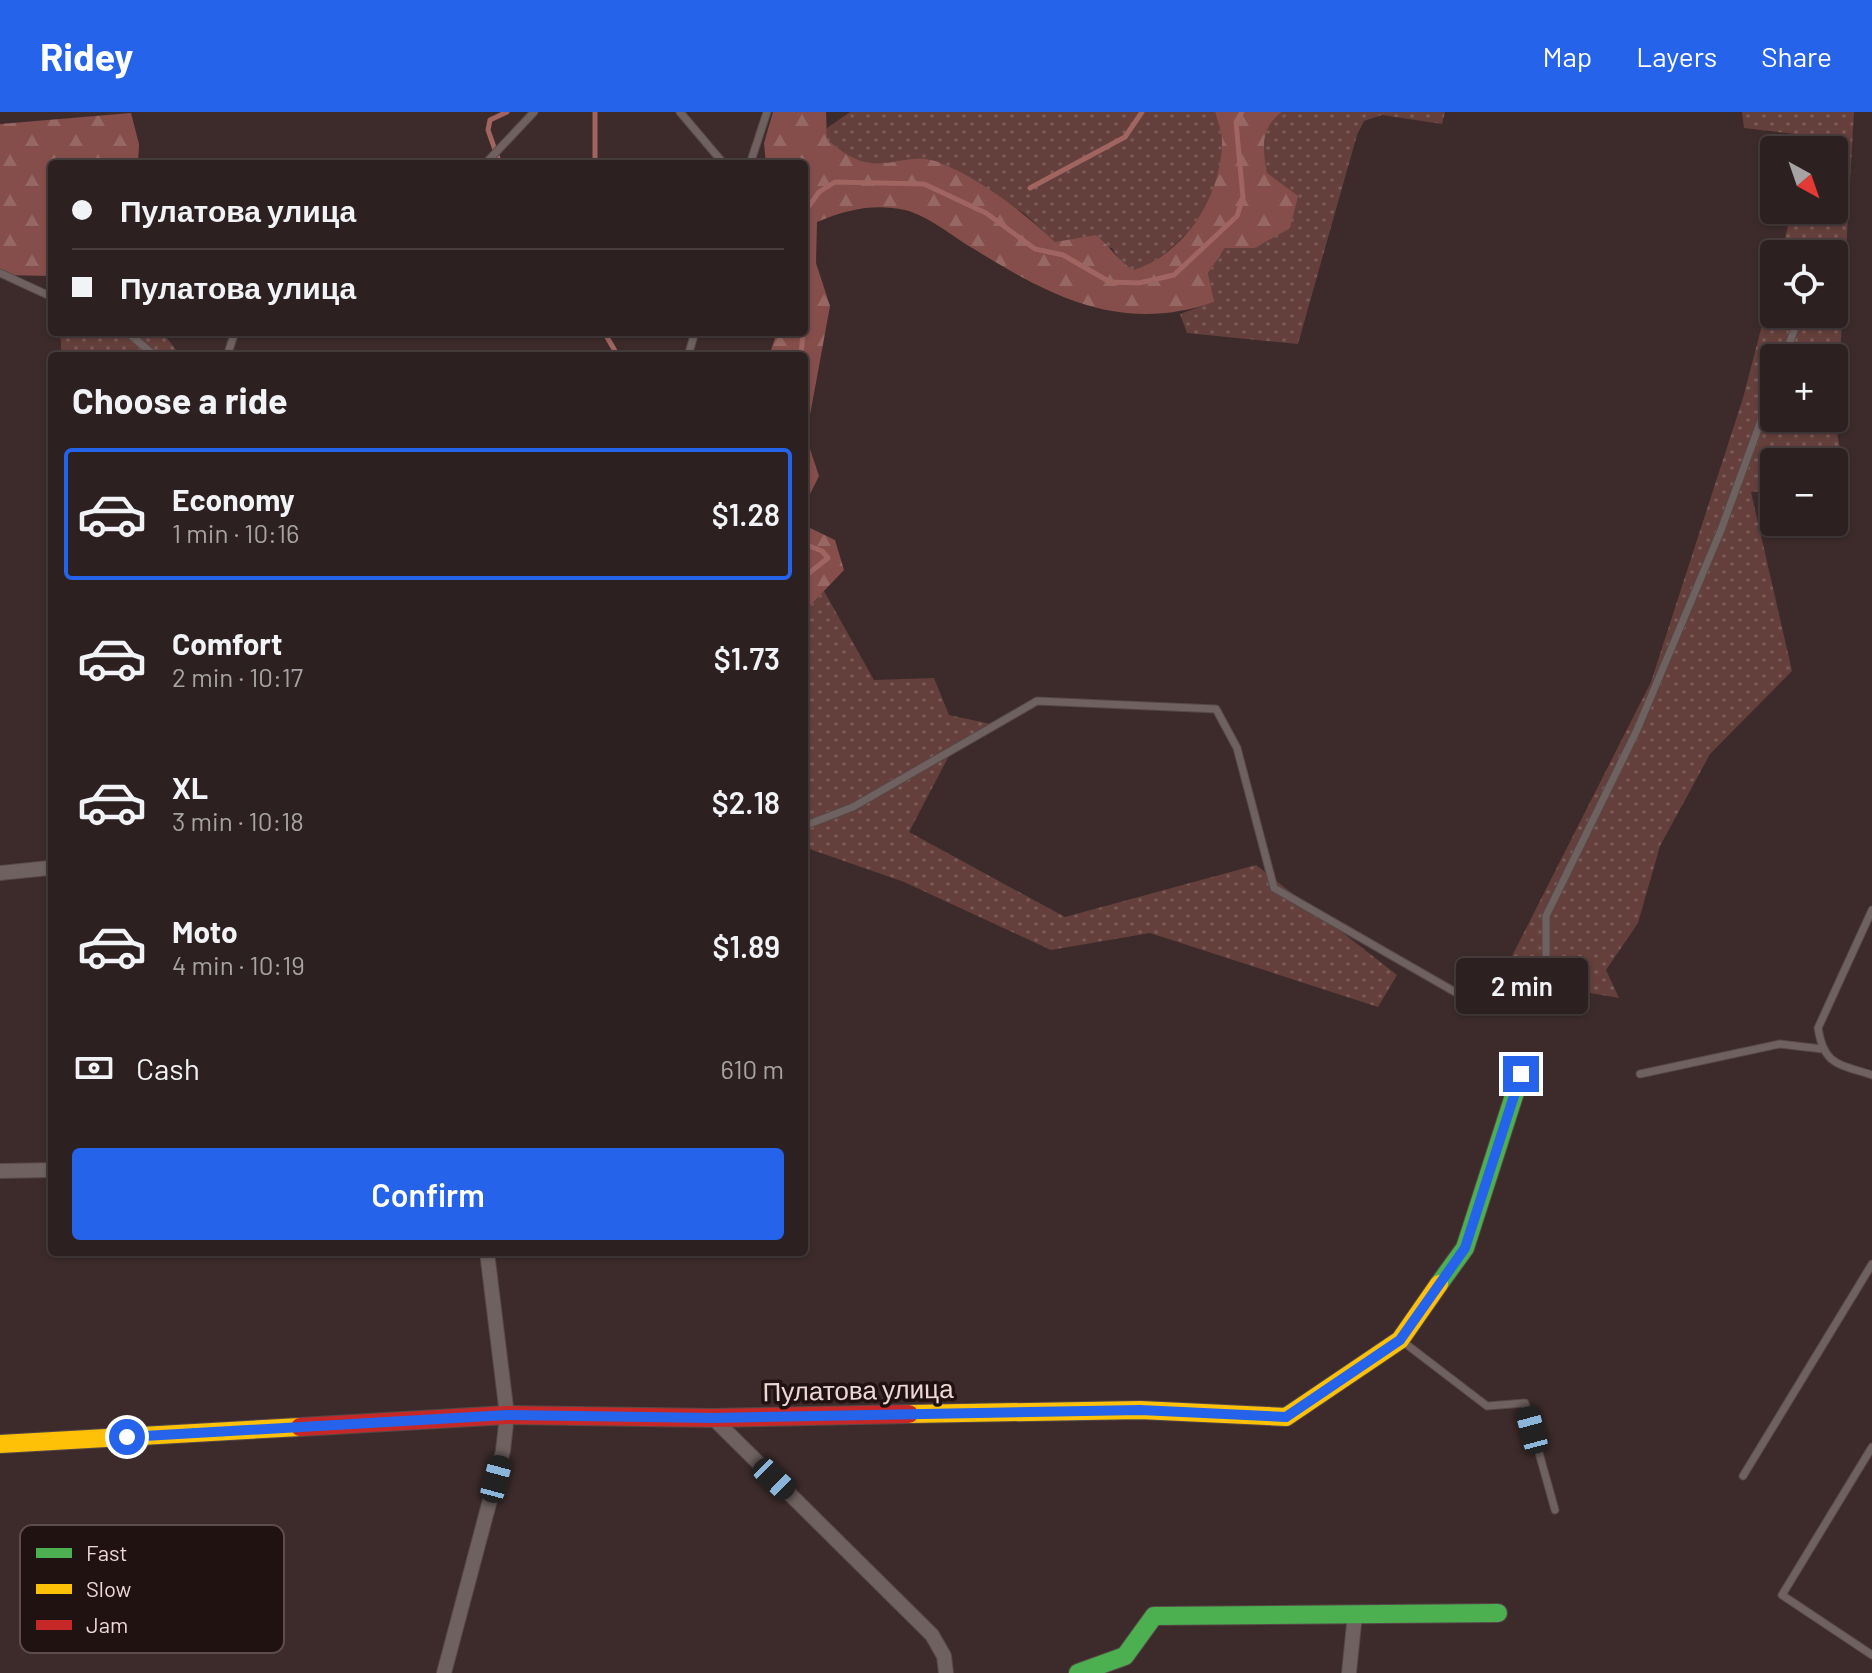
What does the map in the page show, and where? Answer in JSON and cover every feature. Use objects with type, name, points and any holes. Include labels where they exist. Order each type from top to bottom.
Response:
[{"type":"street","points":[[0,873],[48,868]]},
{"type":"street","name":"Пулатова улица","points":[[0,1444],[507,1415],[713,1418],[1140,1410],[1286,1417],[1400,1340],[1465,1248],[1521,1074]]},
{"type":"street","points":[[0,1171],[48,1170]]},
{"type":"street","points":[[444,1673],[503,1451],[507,1415],[487,1256]]},
{"type":"street","points":[[713,1418],[932,1635],[944,1656],[946,1673]]},
{"type":"street","points":[[1078,1673],[1125,1656],[1154,1616],[1498,1613]]},
{"type":"street","points":[[1349,1673],[1355,1614]]},
{"type":"lane","points":[[489,160],[534,112]]},
{"type":"lane","points":[[680,112],[721,160]]},
{"type":"lane","points":[[750,160],[767,112]]},
{"type":"lane","points":[[0,273],[48,295]]},
{"type":"lane","points":[[132,336],[150,352]]},
{"type":"lane","points":[[808,824],[853,807],[1037,701],[1216,709],[1237,748],[1274,888],[1455,992],[1525,988],[1546,963],[1546,916],[1637,730],[1721,530],[1760,423]]},
{"type":"lane","points":[[1872,910],[1818,1028],[1822,1049],[1833,1063],[1872,1075]]},
{"type":"lane","points":[[1640,1074],[1780,1044],[1822,1049]]},
{"type":"lane","points":[[1743,1476],[1872,1264]]},
{"type":"lane","points":[[1400,1340],[1487,1406],[1525,1403],[1555,1510]]},
{"type":"lane","points":[[1872,1447],[1782,1595],[1872,1655]]},
{"type":"shaded area","points":[[850,112],[1215,112],[1222,138],[1221,163],[1216,183],[1197,220],[1168,251],[1133,272],[1121,263],[1112,248],[1055,242],[1025,214],[941,163],[872,166],[843,154],[827,139],[827,128]]},
{"type":"shaded area","points":[[1282,112],[1445,112],[1442,124],[1382,115],[1364,121],[1357,135],[1298,344],[1187,333],[1180,314],[1213,302],[1208,273],[1225,248],[1255,248],[1267,174],[1262,143],[1268,122]]},
{"type":"shaded area","points":[[1742,112],[1854,112],[1848,217],[1848,136],[1810,136],[1744,128]]},
{"type":"shaded area","points":[[1788,224],[1848,224],[1847,240],[1784,240]]},
{"type":"shaded area","points":[[1761,328],[1842,328],[1841,344],[1760,344],[1760,432],[1837,432],[1840,448],[1760,448],[1760,491],[1751,492],[1792,671],[1710,754],[1660,846],[1638,923],[1606,970],[1619,998],[1517,980],[1508,964],[1651,682],[1743,398]]},
{"type":"shaded area","points":[[60,336],[165,336],[178,352],[62,352]]},
{"type":"shaded area","points":[[824,591],[874,680],[934,678],[949,715],[991,724],[952,750],[909,832],[1065,917],[1256,865],[1397,975],[1378,1007],[1150,933],[1051,950],[904,882],[808,848],[808,608]]},
{"type":"green space","points":[[773,112],[826,112],[827,139],[845,153],[861,161],[875,163],[928,159],[943,164],[1002,198],[1055,242],[1096,235],[1134,270],[1169,251],[1184,237],[1207,202],[1215,183],[1222,143],[1215,112],[1282,112],[1269,125],[1264,140],[1267,173],[1298,196],[1290,228],[1255,248],[1225,248],[1208,273],[1214,302],[1180,311],[1149,314],[1088,306],[1060,295],[1031,282],[932,222],[905,210],[882,207],[860,209],[817,222],[816,263],[830,306],[808,426],[808,352],[770,352],[776,336],[808,336],[808,160],[766,160],[764,143]]},
{"type":"green space","points":[[131,113],[139,144],[138,160],[48,160],[48,276],[0,275],[0,124]]},
{"type":"green space","points":[[808,443],[819,476],[808,498]]},
{"type":"green space","points":[[808,527],[835,540],[844,570],[808,608]]},
{"type":"waterway","points":[[499,160],[488,130],[490,120],[507,112]]},
{"type":"waterway","points":[[595,112],[595,160]]},
{"type":"waterway","points":[[1030,188],[1125,137],[1142,112]]},
{"type":"waterway","points":[[808,207],[819,192],[835,182],[924,184],[986,213],[1035,249],[1063,255],[1110,282],[1139,283],[1174,275],[1237,216],[1243,198],[1236,122],[1242,112]]},
{"type":"waterway","points":[[606,336],[616,352]]},
{"type":"waterway","points":[[801,352],[803,336]]},
{"type":"waterway","points":[[808,546],[822,551],[828,558],[808,574]]},
{"type":"traffic: fast","points":[[1439,1284],[1465,1248],[1521,1074]]},
{"type":"traffic: fast","points":[[1078,1673],[1125,1656],[1154,1616],[1498,1613]]},
{"type":"traffic: slow","points":[[909,1414],[1140,1410],[1286,1417],[1400,1340],[1439,1284]]},
{"type":"traffic: slow","points":[[0,1444],[300,1427]]},
{"type":"traffic: jam","points":[[300,1427],[507,1415],[713,1418],[909,1414]]},
{"type":"route","points":[[127,1437],[507,1415],[713,1418],[1140,1410],[1286,1417],[1400,1340],[1465,1248],[1521,1074]]}]
